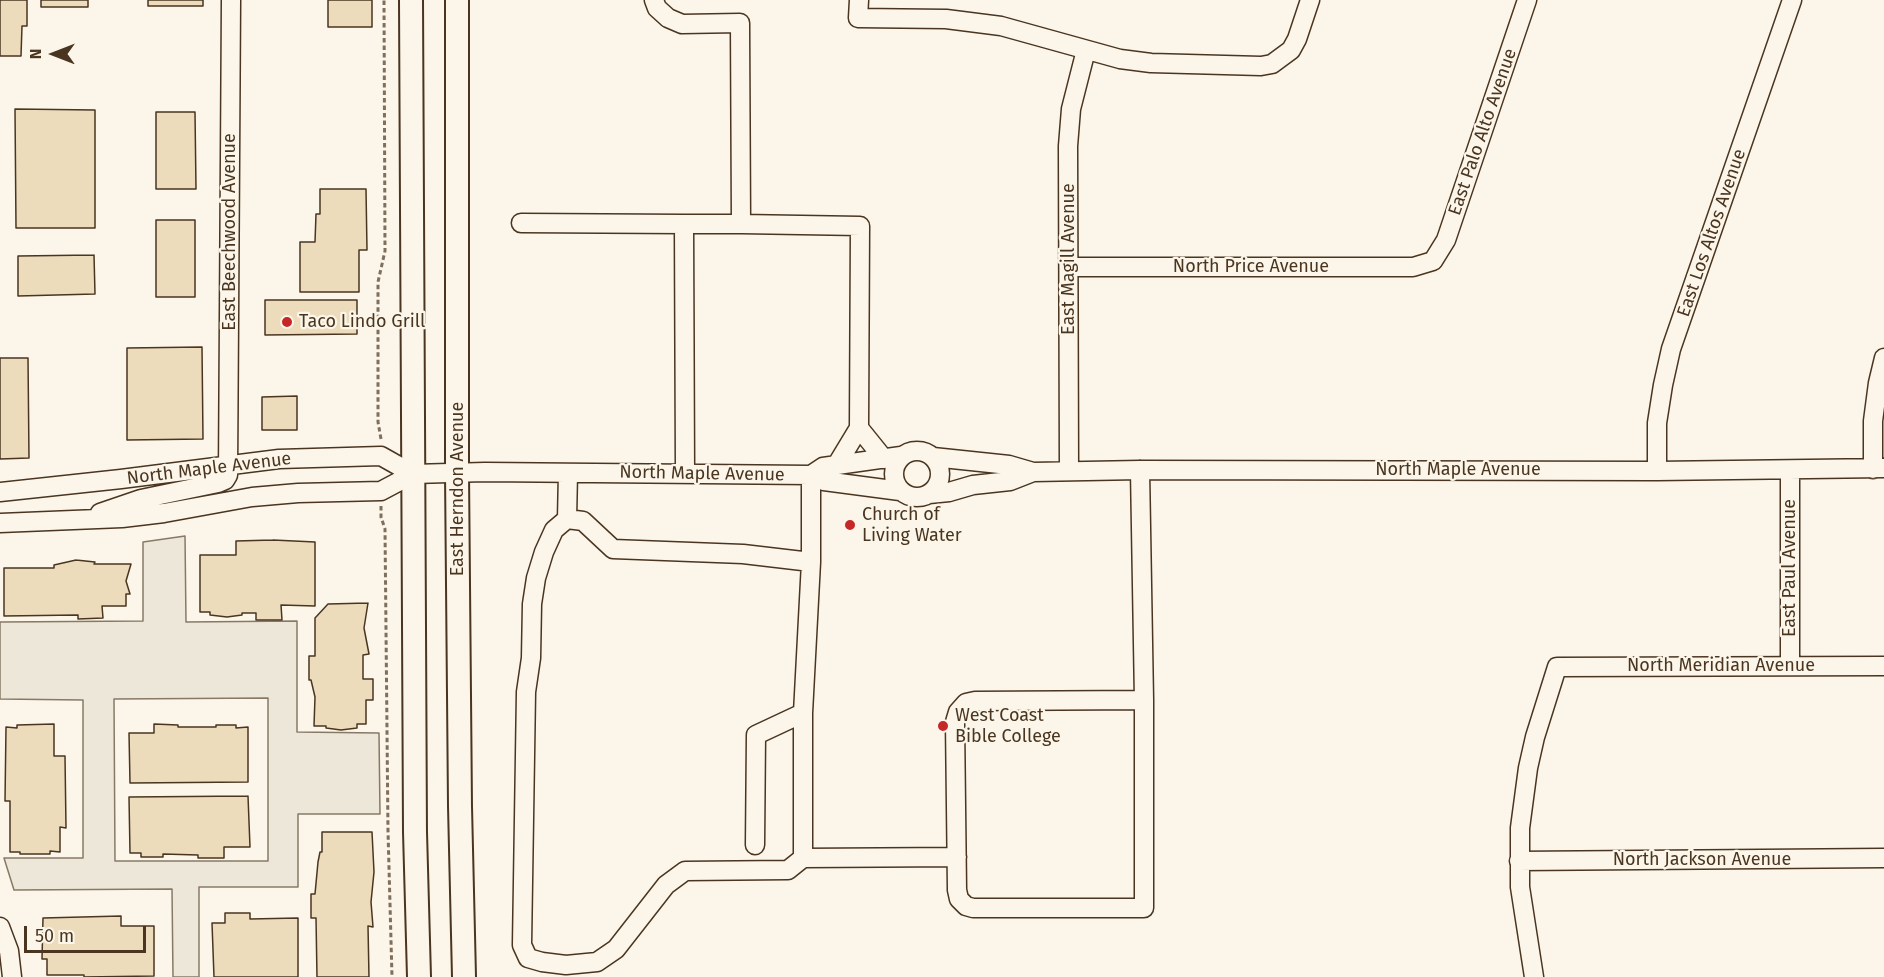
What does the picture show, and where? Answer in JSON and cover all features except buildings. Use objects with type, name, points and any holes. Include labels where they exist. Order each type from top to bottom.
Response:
[{"type":"main road","points":[[411,0],[414,832],[419,977]]},
{"type":"main road","name":"East Herndon Avenue","points":[[458,0],[457,473],[464,977]]},
{"type":"street","name":"East Beechwood Avenue","points":[[229,464],[231,0]]},
{"type":"street","points":[[654,0],[657,8],[668,18],[682,24],[740,23],[741,224]]},
{"type":"street","points":[[859,9],[1001,26],[1120,59],[1178,65],[1261,66],[1272,64],[1291,50],[1310,0]]},
{"type":"street","name":"East Palo Alto Avenue","points":[[1433,261],[1446,240],[1527,0]]},
{"type":"street","name":"East Los Altos Avenue","points":[[1657,471],[1657,423],[1671,349],[1792,0]]},
{"type":"street","name":"East Magill Avenue","points":[[1069,471],[1069,127],[1071,109],[1086,50]]},
{"type":"street","points":[[521,223],[860,226],[859,428],[836,466]]},
{"type":"street","points":[[684,224],[685,474]]},
{"type":"street","name":"North Price Avenue","points":[[1069,267],[1413,267],[1433,261]]},
{"type":"street","points":[[1879,468],[1874,421],[1878,383],[1884,358]]},
{"type":"street","points":[[859,428],[896,462],[893,477],[900,491]]},
{"type":"street","name":"North Maple Avenue","points":[[811,475],[823,467],[892,457],[914,450],[933,457],[1009,465],[1033,472],[1140,470],[1657,471],[1879,468]]},
{"type":"street","name":"North Maple Avenue","points":[[0,492],[279,459],[381,456],[413,474]]},
{"type":"street","points":[[929,494],[940,477],[937,462],[933,457]]},
{"type":"street","points":[[83,520],[141,499],[218,483],[225,480],[228,475],[229,464]]},
{"type":"street","points":[[1140,470],[1144,700],[1144,908],[973,908],[966,906],[959,899],[957,890],[955,722],[958,712],[966,703],[975,701],[1144,700]]},
{"type":"street","name":"East Paul Avenue","points":[[1790,470],[1790,666]]},
{"type":"street","name":"North Maple Avenue","points":[[0,523],[83,520],[164,513],[252,498],[298,493],[381,491],[413,474],[811,475],[824,482],[900,491],[914,498],[973,485],[1010,481],[1033,472]]},
{"type":"street","points":[[567,519],[568,473]]},
{"type":"street","points":[[803,858],[803,713],[811,561],[811,475]]},
{"type":"street","points":[[811,561],[743,554],[613,549],[584,521],[567,519],[554,530],[536,578],[532,604],[531,658],[526,692],[522,945],[528,958],[566,965],[597,962],[616,949],[666,885],[685,871],[788,870],[803,858],[957,857]]},
{"type":"street","name":"North Meridian Avenue","points":[[1519,861],[1520,828],[1528,768],[1535,737],[1557,667],[1884,666]]},
{"type":"street","points":[[755,845],[756,735],[803,713]]},
{"type":"street","name":"North Jackson Avenue","points":[[1519,861],[1884,858]]},
{"type":"street","points":[[1519,861],[1523,912],[1534,977]]},
{"type":"street","points":[[0,927],[9,951],[12,977]]},
{"type":"path","points":[[381,436],[378,422],[378,282],[385,251],[384,0]]},
{"type":"path","points":[[381,517],[386,529],[386,738],[392,977]]},
{"type":"shaded area","points":[[185,536],[186,622],[297,621],[297,732],[379,733],[380,814],[298,814],[298,887],[199,887],[199,977],[173,977],[172,889],[14,890],[4,858],[83,858],[83,700],[0,699],[0,622],[143,621],[143,542]],"holes":[[[268,698],[268,861],[115,861],[114,699]]]},
{"type":"place","name":"Taco Lindo Grill","points":[[287,322]]},
{"type":"place","name":"Church of Living Water","points":[[850,525]]},
{"type":"place","name":"West Coast Bible College","points":[[943,726]]}]
